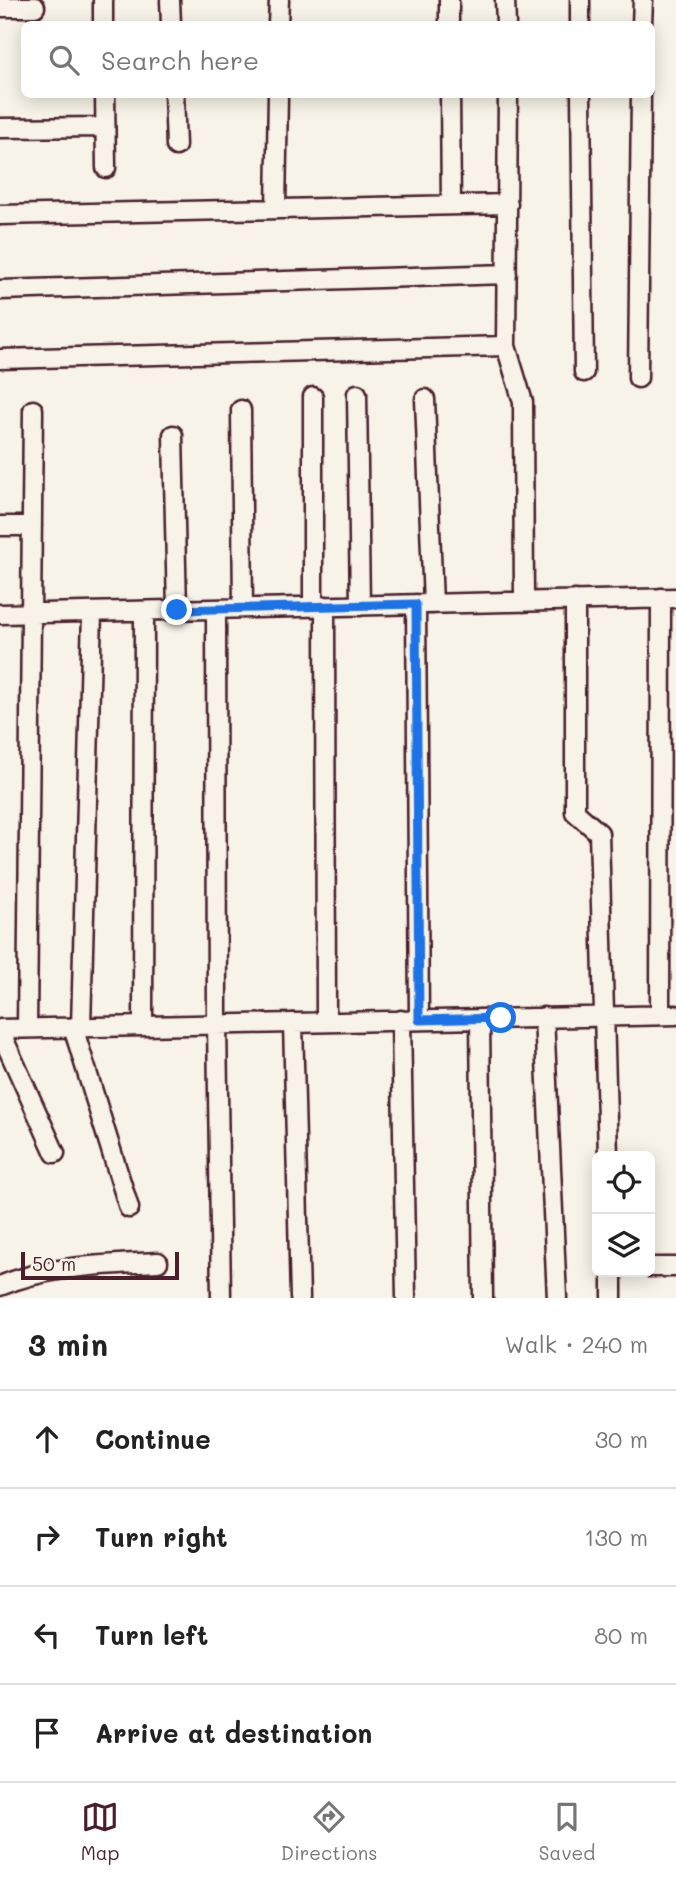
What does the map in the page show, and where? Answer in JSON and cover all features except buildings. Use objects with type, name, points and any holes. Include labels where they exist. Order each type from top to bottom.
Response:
[{"type":"street","points":[[103,0],[103,21]]},
{"type":"street","points":[[170,0],[171,21]]},
{"type":"street","points":[[278,21],[279,0]]},
{"type":"street","points":[[449,0],[449,21]]},
{"type":"street","points":[[505,0],[506,21]]},
{"type":"street","points":[[580,0],[580,21]]},
{"type":"street","points":[[642,21],[643,0]]},
{"type":"street","points":[[0,7],[36,7]]},
{"type":"street","points":[[105,98],[106,169]]},
{"type":"street","points":[[174,98],[176,146]]},
{"type":"street","points":[[276,209],[278,98]]},
{"type":"street","points":[[450,98],[450,205]]},
{"type":"street","points":[[508,98],[506,346],[523,402],[524,602]]},
{"type":"street","points":[[581,98],[584,372]]},
{"type":"street","points":[[638,378],[641,98]]},
{"type":"street","points":[[0,128],[105,127]]},
{"type":"street","points":[[0,215],[508,204]]},
{"type":"street","points":[[0,290],[507,274]]},
{"type":"street","points":[[0,359],[506,346]]},
{"type":"street","points":[[357,394],[360,606]]},
{"type":"street","points":[[313,397],[326,1022]]},
{"type":"street","points":[[406,1298],[410,1020],[424,604],[425,399]]},
{"type":"street","points":[[27,1028],[33,410]]},
{"type":"street","points":[[241,410],[243,608]]},
{"type":"street","points":[[173,435],[177,610]]},
{"type":"street","points":[[0,526],[32,526]]},
{"type":"street","points":[[0,614],[668,598],[668,1015],[0,1030],[55,1153]]},
{"type":"street","points":[[575,600],[575,813],[599,833],[608,1151]]},
{"type":"street","points":[[216,609],[221,1298]]},
{"type":"street","points":[[143,1026],[144,611]]},
{"type":"street","points":[[92,612],[77,1027],[129,1209]]},
{"type":"street","points":[[544,1017],[557,1298]]},
{"type":"street","points":[[480,1018],[483,1298]]},
{"type":"street","points":[[293,1023],[300,1298]]},
{"type":"street","points":[[0,1286],[52,1271],[90,1265],[158,1262]]},
{"type":"street","points":[[655,1267],[676,1267]]},
{"type":"street","points":[[612,1277],[612,1298]]},
{"type":"route","points":[[177,610],[416,604],[419,1020],[501,1018]]}]
